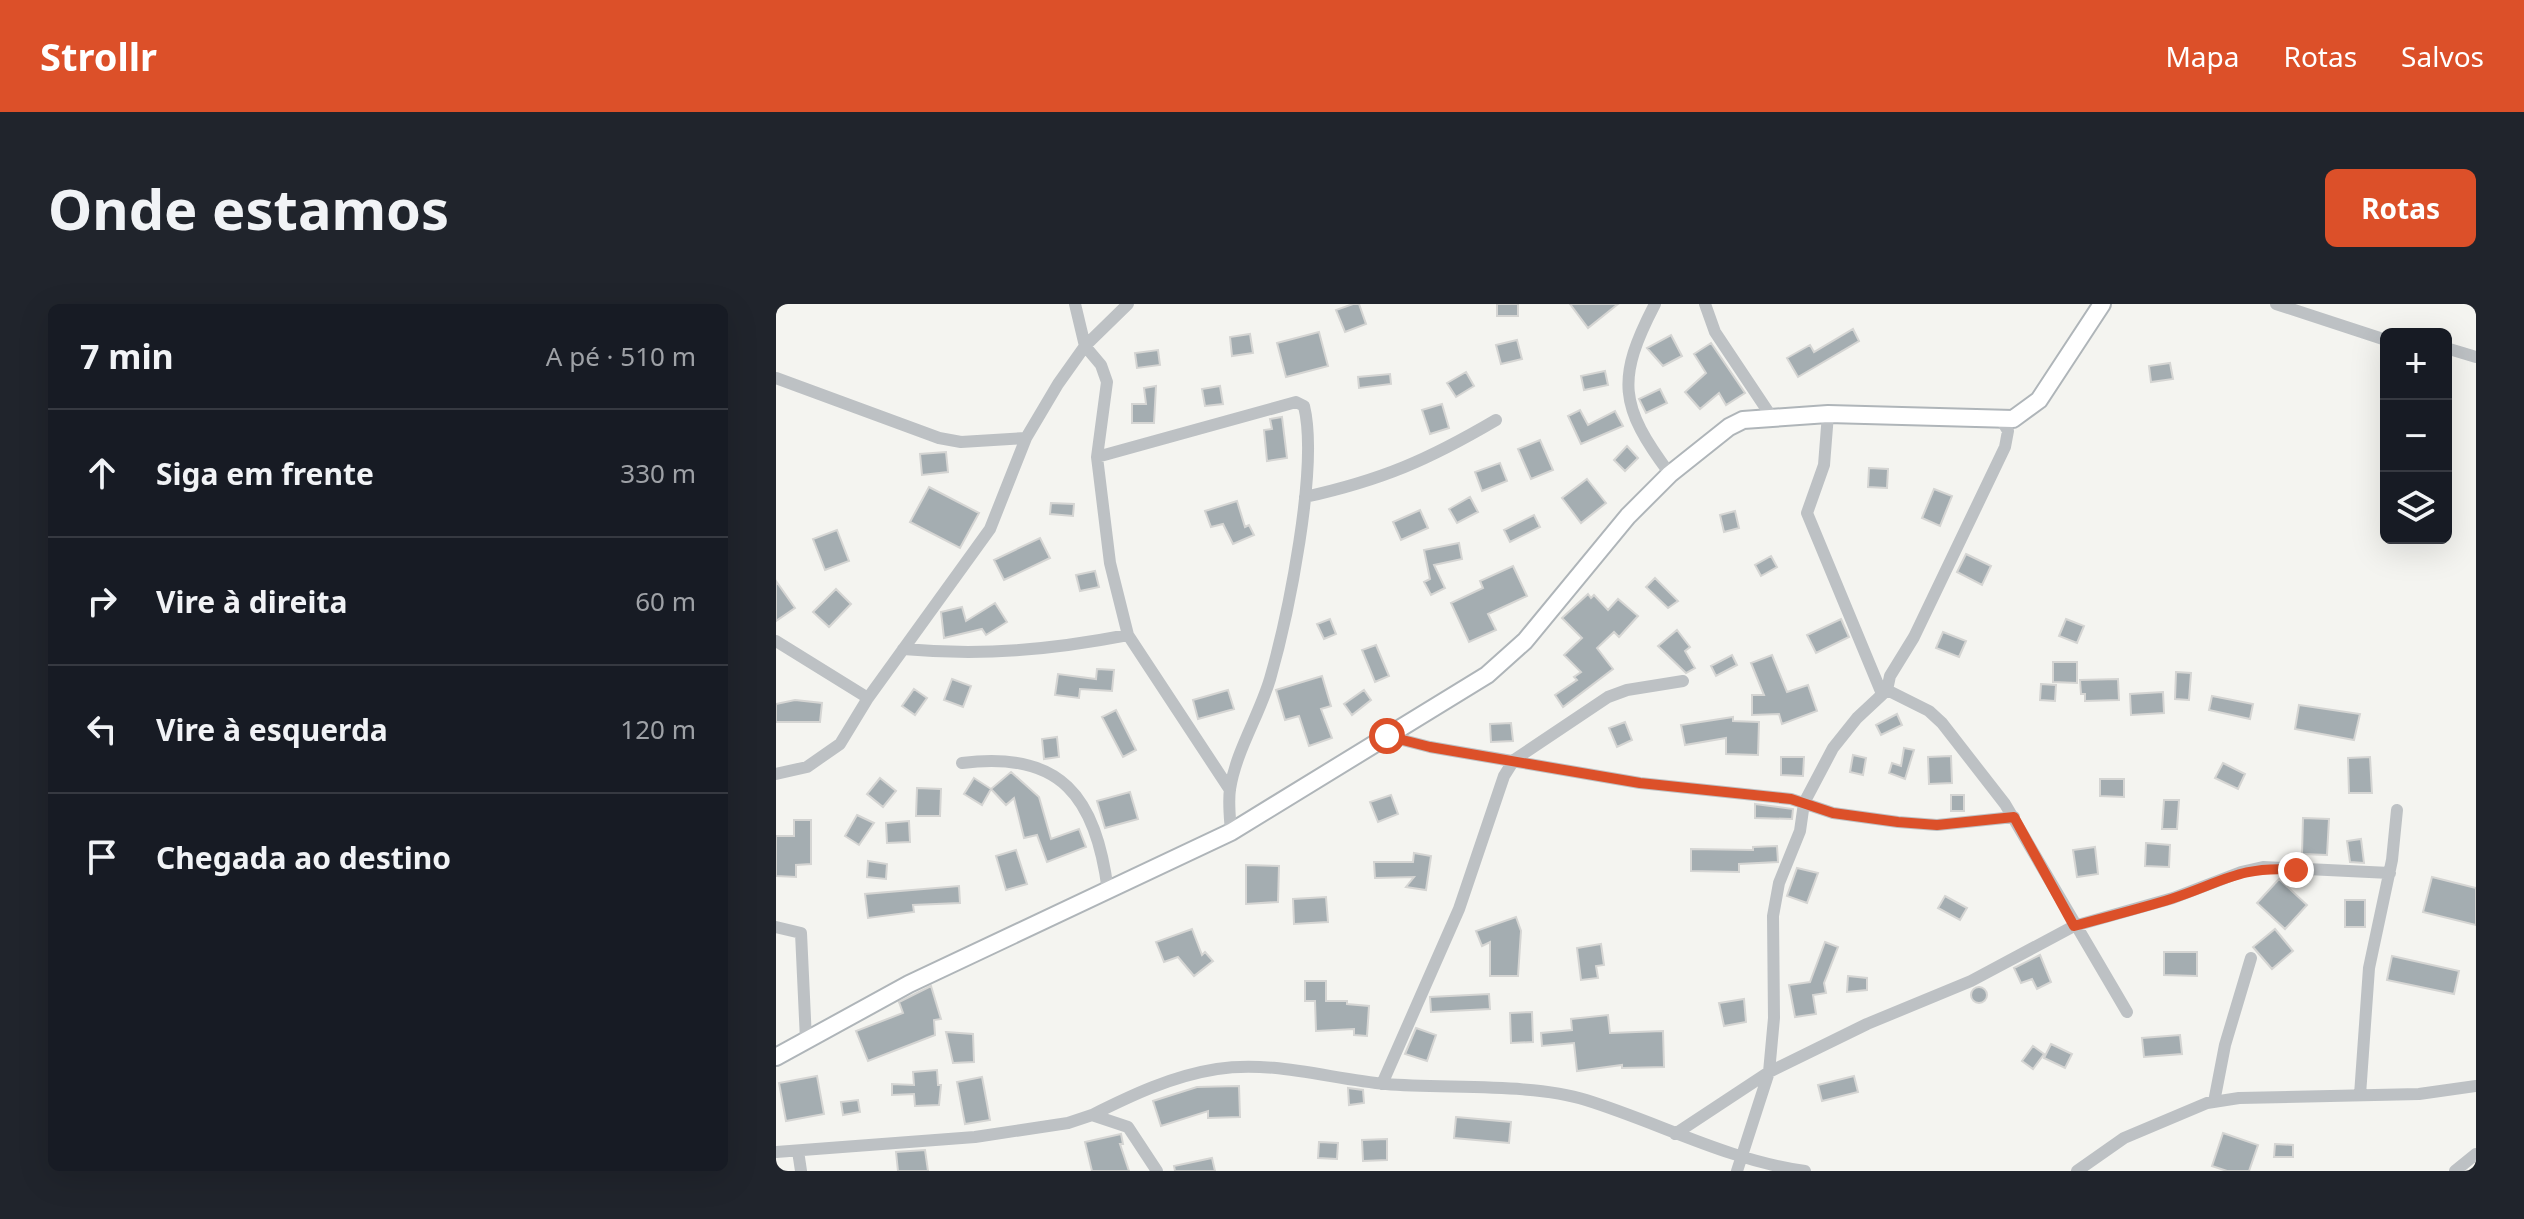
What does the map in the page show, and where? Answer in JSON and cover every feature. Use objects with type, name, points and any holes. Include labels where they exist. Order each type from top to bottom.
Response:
[{"type":"street","points":[[1075,304],[1085,346],[1101,365],[1107,382],[1097,457],[1110,563],[1128,635],[1230,790]]},
{"type":"street","points":[[776,774],[807,767],[840,744],[868,698],[990,529],[1026,438],[1085,346],[1128,304]]},
{"type":"street","points":[[1655,304],[1632,353],[1628,386],[1636,422],[1670,474]]},
{"type":"street","points":[[1705,304],[1715,332],[1773,419]]},
{"type":"street","points":[[776,1057],[909,984],[1231,832],[1505,661],[1628,516],[1670,474],[1729,427],[1743,420],[1828,414],[2013,419],[2039,400],[2102,304]]},
{"type":"street","points":[[2276,304],[2380,338]]},
{"type":"street","points":[[2452,350],[2476,357]]},
{"type":"street","points":[[776,378],[939,438],[961,442],[1026,438]]},
{"type":"street","points":[[1097,457],[1296,402],[1304,406],[1309,426],[1305,497],[1270,678],[1230,790],[1231,832]]},
{"type":"street","points":[[1828,414],[1824,465],[1807,513],[1810,527],[1842,591],[1884,692],[1929,711],[1942,723],[2014,817],[2074,926],[2127,1012]]},
{"type":"street","points":[[1305,497],[1356,486],[1408,468],[1496,420]]},
{"type":"street","points":[[1737,1171],[1769,1072],[1774,1018],[1773,916],[1779,883],[1800,831],[1804,803],[1833,748],[1884,692],[1914,637],[2005,447],[2008,431],[2002,421]]},
{"type":"street","points":[[903,649],[969,655],[1018,652],[1128,635]]},
{"type":"street","points":[[776,641],[868,698]]},
{"type":"street","points":[[1382,1084],[1459,909],[1504,776],[1514,760],[1608,697],[1683,681]]},
{"type":"street","points":[[1387,736],[1430,747],[1640,783],[1804,803],[1833,813],[1918,825],[2014,817]]},
{"type":"street","points":[[962,763],[995,758],[1026,762],[1052,773],[1075,794],[1098,839],[1108,891]]},
{"type":"street","points":[[2360,1095],[2369,968],[2390,873],[2397,810]]},
{"type":"street","points":[[1675,1134],[1769,1072],[1867,1024],[1971,981],[2074,926],[2173,898],[2241,872],[2263,867],[2390,873]]},
{"type":"street","points":[[776,927],[801,933],[806,1040]]},
{"type":"street","points":[[2214,1102],[2225,1045],[2251,958]]},
{"type":"street","points":[[776,1152],[975,1137],[1068,1123],[1182,1075],[1220,1068],[1249,1068],[1382,1084],[1548,1093],[1584,1099],[1743,1158],[1805,1171]]},
{"type":"street","points":[[2077,1171],[2124,1138],[2214,1102],[2419,1094],[2476,1086]]},
{"type":"street","points":[[1092,1115],[1128,1127],[1157,1171]]},
{"type":"street","points":[[798,1151],[801,1171]]},
{"type":"street","points":[[2455,1171],[2476,1154]]},
{"type":"building","points":[[1359,304],[1366,324],[1345,332],[1336,310]]},
{"type":"building","points":[[1497,304],[1518,304],[1518,316],[1497,316]]},
{"type":"building","points":[[1570,304],[1618,304],[1588,328]]},
{"type":"building","points":[[1853,329],[1859,341],[1798,377],[1787,358],[1810,345],[1814,352]]},
{"type":"building","points":[[1319,332],[1328,366],[1286,377],[1277,343]]},
{"type":"building","points":[[1250,334],[1253,353],[1232,356],[1230,337]]},
{"type":"building","points":[[1671,335],[1682,356],[1663,366],[1647,348]]},
{"type":"building","points":[[1517,340],[1522,359],[1501,364],[1496,345]]},
{"type":"building","points":[[1711,343],[1745,393],[1726,405],[1719,393],[1700,409],[1685,392],[1706,373],[1694,354]]},
{"type":"building","points":[[1158,350],[1160,365],[1137,368],[1135,353]]},
{"type":"building","points":[[2170,363],[2173,379],[2151,382],[2149,366]]},
{"type":"building","points":[[1605,371],[1608,385],[1584,390],[1581,376]]},
{"type":"building","points":[[1466,372],[1474,386],[1456,397],[1447,383]]},
{"type":"building","points":[[1390,374],[1391,384],[1359,388],[1358,377]]},
{"type":"building","points":[[1156,386],[1154,423],[1132,423],[1132,404],[1146,404],[1144,388]]},
{"type":"building","points":[[1220,386],[1223,404],[1205,406],[1202,389]]},
{"type":"building","points":[[1660,389],[1667,403],[1646,413],[1639,399]]},
{"type":"building","points":[[1442,404],[1449,428],[1430,434],[1422,410]]},
{"type":"building","points":[[1580,410],[1588,425],[1615,411],[1623,426],[1581,444],[1568,416]]},
{"type":"building","points":[[1282,417],[1287,458],[1267,461],[1264,430],[1272,429],[1270,419]]},
{"type":"building","points":[[1540,440],[1553,470],[1531,479],[1518,449]]},
{"type":"building","points":[[1627,446],[1638,458],[1625,471],[1614,460]]},
{"type":"building","points":[[946,452],[948,472],[922,475],[920,454]]},
{"type":"building","points":[[1500,463],[1507,481],[1482,491],[1475,472]]},
{"type":"building","points":[[1869,468],[1888,469],[1887,488],[1868,487]]},
{"type":"building","points":[[1587,479],[1606,503],[1581,523],[1562,498]]},
{"type":"building","points":[[929,487],[979,513],[960,548],[910,522]]},
{"type":"building","points":[[1934,489],[1952,496],[1940,526],[1922,518]]},
{"type":"building","points":[[1470,497],[1478,512],[1457,523],[1449,509]]},
{"type":"building","points":[[1237,501],[1245,527],[1249,525],[1254,535],[1233,544],[1223,524],[1211,527],[1205,511]]},
{"type":"building","points":[[1051,503],[1074,504],[1073,516],[1050,514]]},
{"type":"building","points":[[1420,510],[1428,528],[1401,540],[1393,522]]},
{"type":"building","points":[[1735,511],[1739,528],[1724,532],[1720,515]]},
{"type":"building","points":[[1534,515],[1540,527],[1510,542],[1504,530]]},
{"type":"building","points":[[837,530],[849,561],[825,570],[813,539]]},
{"type":"building","points":[[1040,538],[1050,558],[1004,580],[994,560]]},
{"type":"building","points":[[1459,543],[1462,559],[1434,565],[1445,588],[1431,595],[1424,582],[1430,579],[1424,550]]},
{"type":"building","points":[[1966,554],[1991,566],[1982,585],[1957,572]]},
{"type":"building","points":[[1771,556],[1777,567],[1761,576],[1755,565]]},
{"type":"building","points":[[1513,566],[1527,596],[1488,614],[1496,630],[1469,642],[1451,603],[1483,588],[1480,581]]},
{"type":"building","points":[[1095,571],[1099,587],[1080,591],[1076,575]]},
{"type":"building","points":[[1655,578],[1678,601],[1668,608],[1646,587]]},
{"type":"building","points":[[776,581],[795,608],[776,621]]},
{"type":"building","points":[[836,589],[851,604],[829,627],[813,612]]},
{"type":"building","points":[[1588,594],[1591,598],[1594,595],[1608,610],[1618,599],[1638,616],[1619,637],[1614,632],[1597,648],[1613,669],[1563,707],[1555,695],[1577,680],[1574,677],[1581,672],[1564,655],[1582,638],[1562,618]]},
{"type":"building","points":[[995,603],[1007,622],[986,635],[982,629],[944,638],[941,612],[962,607],[966,621]]},
{"type":"building","points":[[1330,619],[1336,634],[1324,639],[1317,624]]},
{"type":"building","points":[[1841,619],[1849,637],[1816,653],[1807,635]]},
{"type":"building","points":[[2066,619],[2084,626],[2077,643],[2059,636]]},
{"type":"building","points":[[1677,630],[1690,647],[1685,651],[1695,668],[1686,673],[1658,646]]},
{"type":"building","points":[[1943,632],[1966,641],[1959,657],[1936,648]]},
{"type":"building","points":[[1376,645],[1389,676],[1375,682],[1362,650]]},
{"type":"building","points":[[1732,655],[1737,665],[1716,676],[1711,666]]},
{"type":"building","points":[[1772,655],[1787,692],[1808,685],[1817,711],[1782,724],[1779,714],[1752,715],[1752,695],[1764,695],[1751,663]]},
{"type":"building","points":[[2053,662],[2077,662],[2077,683],[2053,682]]},
{"type":"building","points":[[1097,669],[1114,670],[1112,691],[1080,689],[1079,698],[1055,695],[1058,674],[1096,679]]},
{"type":"building","points":[[2176,672],[2191,673],[2189,700],[2175,699]]},
{"type":"building","points":[[1322,676],[1331,706],[1321,709],[1332,738],[1309,746],[1299,716],[1285,720],[1276,690]]},
{"type":"building","points":[[952,679],[971,686],[963,707],[944,700]]},
{"type":"building","points":[[2118,679],[2119,700],[2085,701],[2085,694],[2081,694],[2080,680]]},
{"type":"building","points":[[2041,684],[2056,685],[2055,701],[2040,700]]},
{"type":"building","points":[[914,689],[927,698],[915,715],[902,706]]},
{"type":"building","points":[[1228,690],[1234,709],[1198,719],[1193,700]]},
{"type":"building","points":[[1364,690],[1371,700],[1352,715],[1344,704]]},
{"type":"building","points":[[2163,692],[2164,713],[2131,715],[2130,694]]},
{"type":"building","points":[[2212,696],[2253,704],[2250,719],[2209,710]]},
{"type":"building","points":[[795,700],[822,703],[820,722],[776,722],[776,704]]},
{"type":"building","points":[[2299,705],[2360,714],[2354,740],[2295,729]]},
{"type":"building","points":[[1116,710],[1136,750],[1123,757],[1102,717]]},
{"type":"building","points":[[1897,714],[1902,725],[1881,735],[1876,725]]},
{"type":"building","points":[[1733,717],[1733,721],[1759,722],[1758,755],[1726,754],[1726,738],[1685,745],[1681,725]]},
{"type":"building","points":[[1625,722],[1632,740],[1617,747],[1609,728]]},
{"type":"building","points":[[1511,723],[1513,741],[1491,742],[1490,724]]},
{"type":"building","points":[[1057,737],[1059,757],[1044,759],[1042,739]]},
{"type":"building","points":[[1904,748],[1914,750],[1905,779],[1889,773],[1892,763],[1901,766]]},
{"type":"building","points":[[1853,755],[1866,758],[1863,775],[1850,772]]},
{"type":"building","points":[[1951,756],[1952,783],[1929,784],[1928,757]]},
{"type":"building","points":[[1781,757],[1804,757],[1803,776],[1781,775]]},
{"type":"building","points":[[2370,757],[2372,793],[2349,793],[2348,758]]},
{"type":"building","points":[[2223,763],[2245,774],[2238,789],[2215,778]]},
{"type":"building","points":[[1011,772],[1039,797],[1051,839],[1079,829],[1086,847],[1047,862],[1037,835],[1024,838],[1014,798],[1006,805],[991,789]]},
{"type":"building","points":[[880,778],[896,791],[883,807],[867,794]]},
{"type":"building","points":[[974,778],[991,789],[982,805],[964,794]]},
{"type":"building","points":[[2100,779],[2124,779],[2124,797],[2100,796]]},
{"type":"building","points":[[917,788],[941,789],[940,816],[916,816]]},
{"type":"building","points":[[1130,792],[1138,819],[1105,828],[1097,801]]},
{"type":"building","points":[[1391,795],[1398,814],[1378,822],[1370,802]]},
{"type":"building","points":[[1951,795],[1964,795],[1964,811],[1951,811]]},
{"type":"building","points":[[2164,800],[2179,800],[2177,829],[2162,829]]},
{"type":"building","points":[[1755,804],[1793,809],[1792,819],[1755,818]]},
{"type":"building","points":[[857,815],[874,823],[859,845],[845,836]]},
{"type":"building","points":[[2303,818],[2329,819],[2327,855],[2302,854]]},
{"type":"building","points":[[794,820],[811,820],[811,864],[796,865],[796,877],[776,876],[776,836],[794,836]]},
{"type":"building","points":[[909,821],[910,842],[887,843],[886,823]]},
{"type":"building","points":[[2361,839],[2364,863],[2350,862],[2347,841]]},
{"type":"building","points":[[2146,843],[2170,845],[2169,867],[2145,866]]},
{"type":"building","points":[[1777,846],[1778,862],[1739,864],[1739,872],[1691,871],[1691,849],[1753,850],[1753,847]]},
{"type":"building","points":[[2095,847],[2098,874],[2077,877],[2073,850]]},
{"type":"building","points":[[1016,850],[1027,884],[1006,890],[996,856]]},
{"type":"building","points":[[1414,853],[1431,856],[1426,890],[1406,887],[1414,877],[1375,878],[1374,862],[1413,862]]},
{"type":"building","points":[[868,861],[887,864],[886,879],[867,877]]},
{"type":"building","points":[[1246,865],[1279,866],[1278,902],[1246,904]]},
{"type":"building","points":[[1797,868],[1818,873],[1807,903],[1787,896]]},
{"type":"building","points":[[2432,877],[2476,888],[2476,925],[2423,912]]},
{"type":"building","points":[[2279,879],[2307,905],[2285,929],[2257,903]]},
{"type":"building","points":[[959,886],[960,903],[913,905],[914,912],[868,918],[865,894]]},
{"type":"building","points":[[1945,896],[1967,908],[1960,920],[1938,908]]},
{"type":"building","points":[[1326,897],[1328,922],[1294,924],[1293,899]]},
{"type":"building","points":[[2345,900],[2365,900],[2365,927],[2345,927]]},
{"type":"building","points":[[1516,917],[1521,931],[1518,976],[1490,976],[1490,942],[1482,946],[1476,931]]},
{"type":"building","points":[[1192,929],[1202,955],[1205,952],[1213,961],[1194,976],[1178,957],[1164,962],[1156,942]]},
{"type":"building","points":[[2275,929],[2293,951],[2272,969],[2253,947]]},
{"type":"building","points":[[1825,942],[1838,947],[1824,983],[1826,993],[1813,995],[1816,1014],[1795,1017],[1789,985],[1810,982]]},
{"type":"building","points":[[1601,944],[1604,965],[1596,966],[1598,978],[1581,980],[1577,948]]},
{"type":"building","points":[[2164,952],[2197,952],[2197,976],[2164,975]]},
{"type":"building","points":[[2040,955],[2051,982],[2037,989],[2032,979],[2021,983],[2014,968]]},
{"type":"building","points":[[2392,956],[2459,971],[2454,994],[2387,980]]},
{"type":"building","points":[[1848,976],[1867,978],[1867,990],[1847,992]]},
{"type":"building","points":[[1305,981],[1326,981],[1326,1001],[1347,1001],[1347,1004],[1369,1006],[1367,1036],[1354,1035],[1354,1029],[1316,1031],[1315,1001],[1305,1001]]},
{"type":"building","points":[[931,986],[941,1019],[934,1020],[935,1035],[868,1061],[856,1031],[903,1013],[899,1002]]},
{"type":"building","points":[[1976,987],[1982,987],[1987,995],[1985,1001],[1976,1003],[1971,998],[1971,992]]},
{"type":"building","points":[[1489,994],[1490,1009],[1431,1012],[1430,997]]},
{"type":"building","points":[[1744,999],[1746,1022],[1724,1026],[1719,1003]]},
{"type":"building","points":[[1532,1012],[1533,1042],[1511,1043],[1510,1013]]},
{"type":"building","points":[[1608,1015],[1610,1033],[1663,1031],[1664,1067],[1622,1068],[1622,1065],[1577,1071],[1574,1043],[1542,1046],[1541,1033],[1572,1030],[1571,1019]]},
{"type":"building","points":[[1416,1028],[1436,1035],[1427,1061],[1405,1054]]},
{"type":"building","points":[[946,1032],[973,1034],[974,1062],[953,1063]]},
{"type":"building","points":[[2180,1035],[2182,1054],[2144,1057],[2142,1038]]},
{"type":"building","points":[[2051,1044],[2072,1054],[2065,1068],[2044,1058]]},
{"type":"building","points":[[2033,1046],[2044,1054],[2033,1069],[2022,1061]]},
{"type":"building","points":[[937,1070],[938,1085],[941,1085],[939,1105],[915,1106],[914,1094],[892,1095],[892,1084],[914,1085],[913,1072]]},
{"type":"building","points":[[817,1076],[824,1114],[786,1121],[779,1083]]},
{"type":"building","points":[[1854,1076],[1858,1092],[1822,1101],[1818,1085]]},
{"type":"building","points":[[982,1077],[990,1120],[965,1124],[957,1082]]},
{"type":"building","points":[[1239,1086],[1240,1117],[1208,1118],[1208,1111],[1161,1126],[1153,1101],[1197,1087]]},
{"type":"building","points":[[1348,1088],[1363,1090],[1364,1103],[1349,1105]]},
{"type":"building","points":[[858,1100],[860,1112],[843,1115],[841,1102]]},
{"type":"building","points":[[1456,1117],[1511,1122],[1509,1143],[1454,1138]]},
{"type":"building","points":[[2223,1133],[2258,1145],[2249,1171],[2227,1171],[2212,1166]]},
{"type":"building","points":[[1121,1134],[1123,1144],[1120,1144],[1129,1171],[1092,1171],[1085,1142]]},
{"type":"building","points":[[1387,1139],[1387,1160],[1363,1161],[1362,1140]]},
{"type":"building","points":[[1319,1142],[1338,1143],[1337,1159],[1318,1158]]},
{"type":"building","points":[[2275,1144],[2293,1145],[2293,1157],[2274,1157]]},
{"type":"building","points":[[925,1150],[928,1171],[898,1171],[896,1152]]},
{"type":"building","points":[[1212,1158],[1215,1171],[1175,1171],[1174,1166]]},
{"type":"route","points":[[1387,736],[1430,747],[1482,753],[1640,783],[1791,799],[1833,813],[1918,825],[2014,817],[2074,926],[2173,898],[2241,872],[2263,867],[2296,870]]}]
